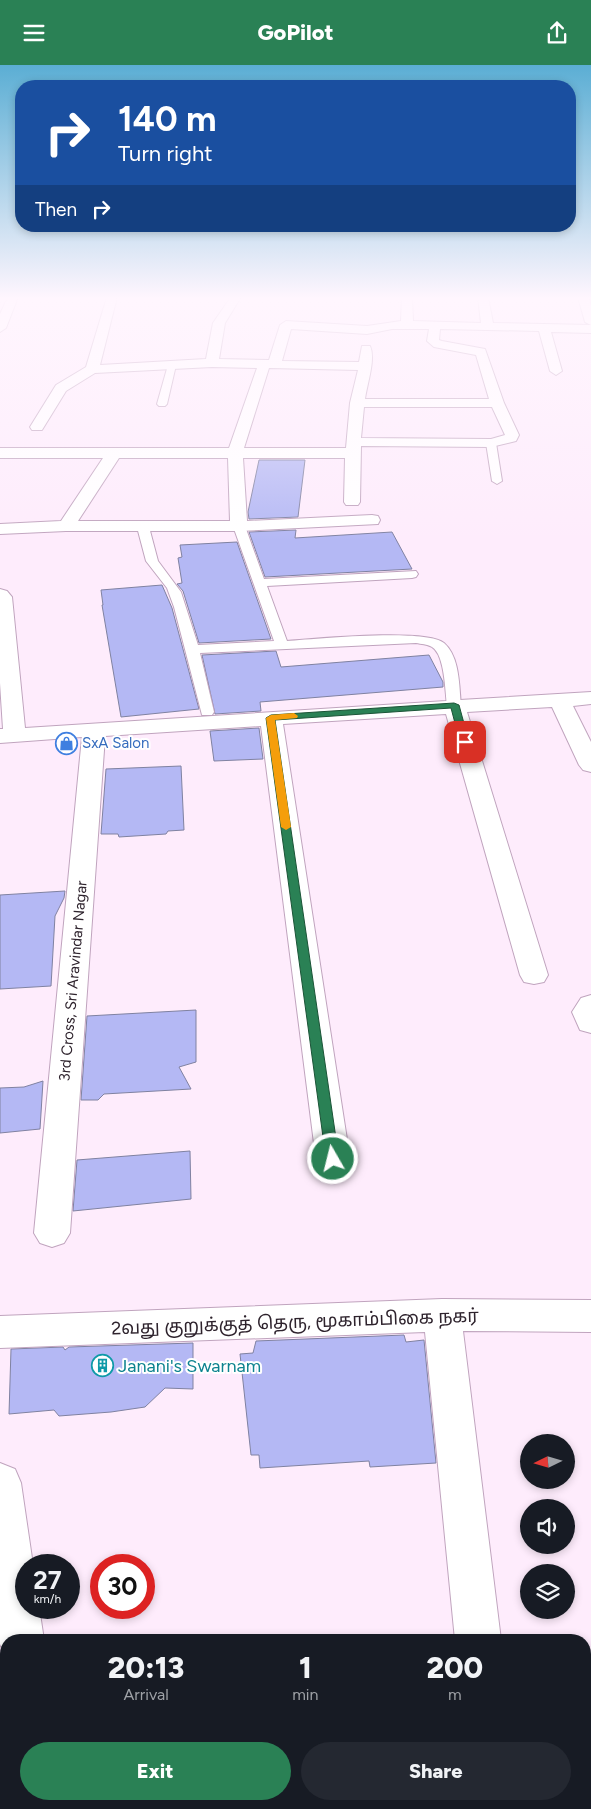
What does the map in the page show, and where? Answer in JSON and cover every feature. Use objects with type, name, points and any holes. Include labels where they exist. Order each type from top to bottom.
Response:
[{"type":"street","points":[[36,427],[61,388],[77,378]]},
{"type":"street","points":[[239,526],[235,453],[264,378]]},
{"type":"street","points":[[352,502],[353,447],[357,403],[363,378]]},
{"type":"street","points":[[0,453],[235,453],[507,441],[512,435],[490,378]]},
{"type":"street","points":[[357,403],[498,403]]},
{"type":"street","points":[[66,526],[114,453]]},
{"type":"street","points":[[0,529],[66,526],[239,526],[372,520]]},
{"type":"street","points":[[0,595],[3,597],[8,736],[454,705],[591,698]]},
{"type":"street","points":[[560,701],[591,765]]},
{"type":"street","points":[[454,705],[534,975]]},
{"type":"street","points":[[271,718],[333,1159]]},
{"type":"street","name":"3rd Cross, Sri Aravindar Nagar","points":[[52,1233],[94,729]]},
{"type":"street","points":[[591,1005],[587,1012],[591,1023]]},
{"type":"street","points":[[442,1315],[477,1634]]},
{"type":"street","name":"2வது குறுக்குத் தெரு, மூகாம்பிகை நகர்","points":[[0,1332],[442,1315],[591,1316]]},
{"type":"street","points":[[0,1483],[20,1634]]},
{"type":"lane","points":[[162,403],[168,378]]},
{"type":"lane","points":[[491,443],[497,481]]},
{"type":"lane","points":[[239,526],[282,646]]},
{"type":"lane","points":[[142,527],[152,561],[173,589],[193,649],[207,712]]},
{"type":"lane","points":[[260,583],[412,574]]},
{"type":"lane","points":[[193,649],[416,639],[430,641],[440,646],[446,655],[454,705]]},
{"type":"building","points":[[259,460],[305,460],[298,517],[249,519],[248,512]]},
{"type":"building","points":[[296,530],[295,538],[392,532],[412,569],[265,577],[249,532]]},
{"type":"building","points":[[237,542],[271,639],[199,643],[183,591],[177,584],[182,583],[178,558],[182,557],[180,545]]},
{"type":"building","points":[[162,585],[172,608],[199,709],[121,717],[101,590]]},
{"type":"building","points":[[276,651],[281,667],[429,655],[443,682],[443,687],[260,702],[261,711],[215,714],[202,655]]},
{"type":"building","points":[[259,728],[263,759],[214,761],[210,731]]},
{"type":"building","points":[[181,766],[184,830],[168,831],[166,834],[119,837],[118,834],[101,834],[106,769]]},
{"type":"building","points":[[65,891],[64,898],[55,916],[51,986],[0,989],[0,895]]},
{"type":"building","points":[[196,1010],[196,1062],[179,1067],[191,1089],[104,1094],[98,1100],[81,1100],[87,1016]]},
{"type":"building","points":[[43,1081],[40,1129],[0,1133],[0,1088],[24,1087]]},
{"type":"building","points":[[190,1151],[191,1199],[73,1211],[77,1160]]},
{"type":"building","points":[[404,1335],[406,1342],[424,1340],[436,1463],[370,1467],[369,1461],[260,1468],[259,1455],[251,1455],[240,1354],[253,1353],[256,1341]]},
{"type":"building","name":"Janani's Swarnam","points":[[193,1343],[193,1389],[165,1388],[145,1407],[111,1412],[59,1416],[54,1410],[9,1414],[11,1349],[63,1347],[65,1350],[69,1347]]},
{"type":"slow traffic","points":[[286,827],[271,718],[294,716]]},
{"type":"place","name":"SxA Salon","points":[[66,743]]},
{"type":"place","name":"Janani's Swarnam","points":[[102,1366]]},
{"type":"route","points":[[333,1159],[271,718],[454,705],[465,742]]}]
